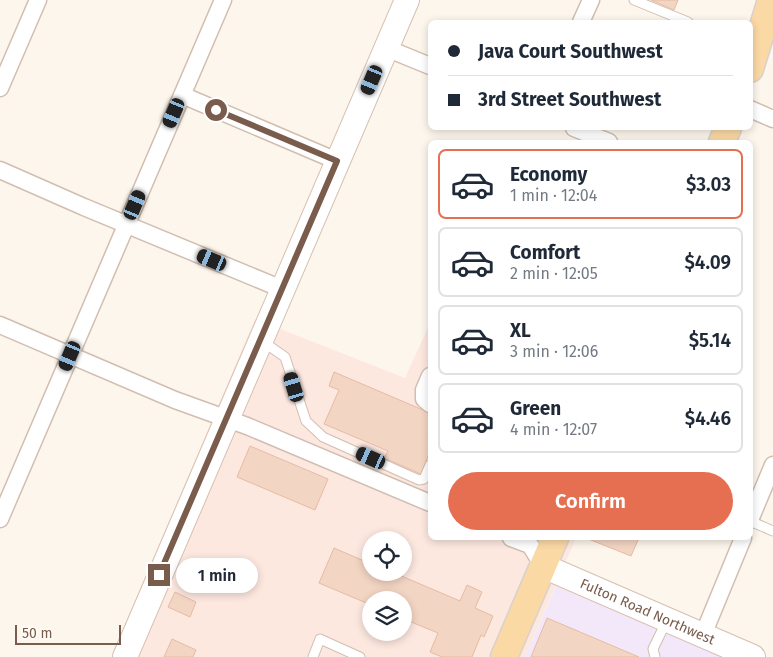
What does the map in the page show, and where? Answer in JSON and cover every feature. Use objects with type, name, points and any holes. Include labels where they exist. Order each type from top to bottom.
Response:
[{"type":"main road","points":[[753,53],[771,0]]},
{"type":"main road","points":[[504,657],[554,540]]},
{"type":"street","points":[[0,88],[38,0]]},
{"type":"street","points":[[0,519],[6,490],[70,356],[223,0]]},
{"type":"street","points":[[124,657],[407,0]]},
{"type":"street","points":[[582,20],[591,0]]},
{"type":"street","points":[[386,48],[428,65]]},
{"type":"street","points":[[182,95],[337,161]]},
{"type":"street","points":[[753,110],[773,118]]},
{"type":"street","points":[[579,130],[605,140]]},
{"type":"street","points":[[0,170],[282,289]]},
{"type":"street","points":[[0,325],[175,400],[311,452],[428,502]]},
{"type":"street","points":[[427,401],[424,390],[428,381]]},
{"type":"street","points":[[753,514],[773,465]]},
{"type":"street","points":[[516,540],[530,545],[543,566]]},
{"type":"street","points":[[703,635],[742,540]]},
{"type":"street","name":"Fulton Road Northwest","points":[[543,566],[753,657]]},
{"type":"lane","points":[[634,0],[683,20]]},
{"type":"lane","points":[[260,339],[285,357],[306,421],[322,437],[419,480],[424,479],[428,472]]},
{"type":"lane","points":[[753,522],[773,531]]},
{"type":"lane","points":[[655,657],[653,649],[668,620]]},
{"type":"lane","points":[[313,657],[320,639],[360,657]]},
{"type":"shaded area","points":[[255,319],[405,378],[428,327],[428,540],[575,540],[525,657],[111,657]]},
{"type":"shaded area","points":[[556,586],[723,657],[525,657]]},
{"type":"building","points":[[651,0],[678,0],[674,10]]},
{"type":"building","points":[[334,372],[428,412],[428,456],[421,474],[384,458],[388,451],[324,424],[339,390],[329,386]]},
{"type":"building","points":[[250,446],[328,479],[315,510],[237,477]]},
{"type":"building","points":[[591,540],[638,540],[631,556]]},
{"type":"building","points":[[334,548],[362,560],[362,581],[412,581],[460,601],[467,585],[482,592],[475,608],[493,616],[484,637],[481,635],[472,657],[442,657],[430,652],[438,633],[412,622],[412,591],[362,591],[362,601],[319,583]]},
{"type":"building","points":[[175,592],[196,602],[190,617],[168,607]]},
{"type":"building","points":[[547,618],[639,657],[531,657]]},
{"type":"building","points":[[172,639],[196,650],[193,657],[164,657]]},
{"type":"route","points":[[159,575],[337,161],[216,110]]}]
